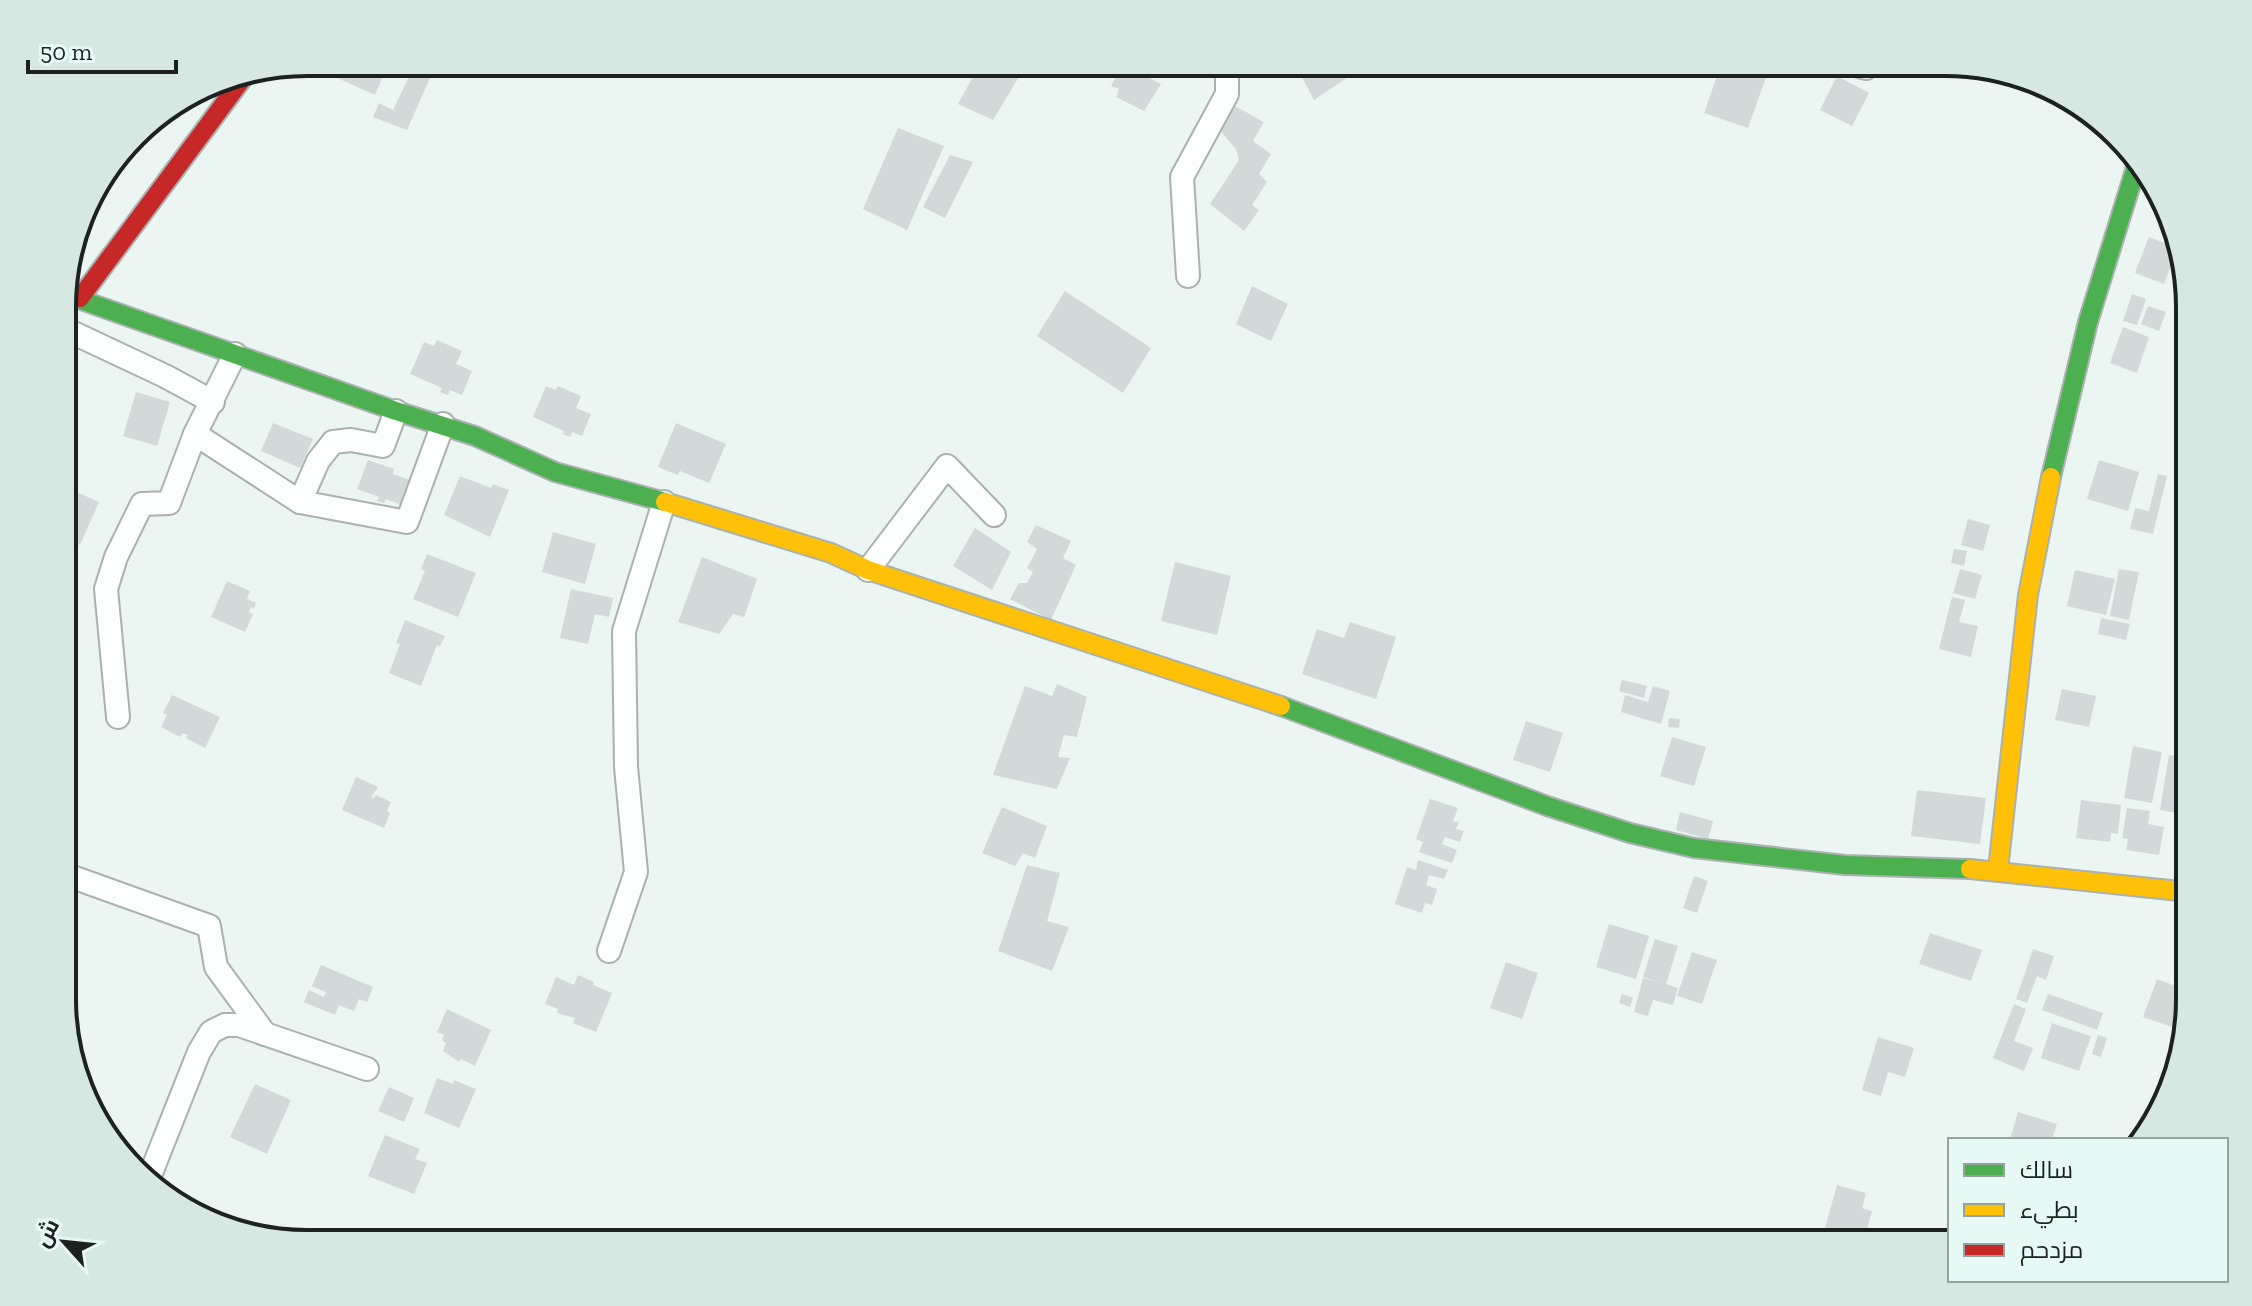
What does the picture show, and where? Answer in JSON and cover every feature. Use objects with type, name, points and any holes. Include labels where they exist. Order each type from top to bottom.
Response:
[{"type":"street","points":[[1188,276],[1182,177],[1227,94],[1227,76]]},
{"type":"street","points":[[77,289],[235,88]]},
{"type":"street","points":[[1998,870],[2028,595],[2052,469],[2088,322],[2134,175]]},
{"type":"street","points":[[77,298],[396,411],[443,424],[555,472],[831,553],[868,570],[1238,691],[1532,801],[1630,833],[1694,848],[1845,865],[1998,870],[2176,891]]},
{"type":"street","points":[[76,338],[165,376],[213,402]]},
{"type":"street","points":[[118,717],[106,589],[116,557],[142,504],[169,503],[195,434],[235,354]]},
{"type":"street","points":[[300,502],[318,461],[333,442],[351,440],[383,446],[396,411]]},
{"type":"street","points":[[195,434],[300,502],[407,522],[443,424]]},
{"type":"street","points":[[868,570],[947,466],[994,515]]},
{"type":"street","points":[[609,951],[636,872],[626,767],[624,631],[664,502]]},
{"type":"street","points":[[76,878],[209,926],[216,967],[265,1034]]},
{"type":"street","points":[[152,1170],[199,1052],[211,1032],[225,1025],[239,1025],[367,1069]]},
{"type":"building","points":[[333,76],[383,76],[375,95]]},
{"type":"building","points":[[409,76],[431,76],[407,130],[373,117],[379,103],[393,110]]},
{"type":"building","points":[[973,76],[1020,76],[993,120],[958,104]]},
{"type":"building","points":[[1116,76],[1146,76],[1161,84],[1144,111],[1116,97],[1119,89],[1111,86]]},
{"type":"building","points":[[1301,76],[1350,76],[1314,100]]},
{"type":"building","points":[[1717,76],[1766,76],[1748,128],[1704,113]]},
{"type":"building","points":[[1837,76],[1869,93],[1852,126],[1820,110]]},
{"type":"building","points":[[1233,105],[1264,122],[1253,141],[1271,154],[1259,174],[1267,182],[1252,205],[1259,210],[1244,231],[1210,204],[1239,160],[1236,149],[1218,128]]},
{"type":"building","points":[[898,128],[944,146],[907,230],[863,209]]},
{"type":"building","points":[[950,155],[973,162],[945,218],[923,207]]},
{"type":"building","points":[[2149,237],[2167,244],[2172,262],[2164,284],[2135,273]]},
{"type":"building","points":[[1252,286],[1288,304],[1271,341],[1236,324]]},
{"type":"building","points":[[1065,291],[1151,348],[1123,393],[1037,336]]},
{"type":"building","points":[[2132,294],[2146,299],[2137,325],[2123,321]]},
{"type":"building","points":[[2148,306],[2166,312],[2159,331],[2141,324]]},
{"type":"building","points":[[2123,327],[2149,337],[2137,373],[2110,363]]},
{"type":"building","points":[[437,340],[462,351],[456,364],[472,371],[462,395],[450,390],[448,395],[440,392],[442,388],[410,374],[424,342],[434,346]]},
{"type":"building","points":[[546,386],[556,390],[558,386],[581,396],[576,408],[591,414],[582,436],[572,432],[570,437],[563,434],[564,431],[533,417]]},
{"type":"building","points":[[136,392],[170,402],[157,446],[123,436]]},
{"type":"building","points":[[273,423],[313,439],[300,468],[261,451]]},
{"type":"building","points":[[676,423],[726,444],[709,483],[680,471],[678,475],[658,467]]},
{"type":"building","points":[[368,460],[394,469],[393,474],[412,481],[407,507],[386,499],[384,503],[377,501],[379,497],[357,489]]},
{"type":"building","points":[[2099,460],[2139,472],[2128,511],[2087,499]]},
{"type":"building","points":[[2158,474],[2167,476],[2153,534],[2130,529],[2135,508],[2149,511]]},
{"type":"building","points":[[460,476],[491,488],[493,484],[509,490],[490,537],[444,515]]},
{"type":"building","points":[[76,492],[99,502],[80,545],[76,543]]},
{"type":"building","points":[[1968,519],[1990,525],[1983,551],[1961,545]]},
{"type":"building","points":[[1036,525],[1071,541],[1063,558],[1076,565],[1051,620],[1010,599],[1019,583],[1027,583],[1033,572],[1027,568],[1037,549],[1027,542]]},
{"type":"building","points":[[975,528],[1011,552],[992,590],[953,566]]},
{"type":"building","points":[[553,532],[596,544],[585,584],[542,572]]},
{"type":"building","points":[[1954,549],[1967,551],[1964,566],[1951,563]]},
{"type":"building","points":[[427,554],[476,573],[458,617],[413,599],[425,571],[421,569]]},
{"type":"building","points":[[702,557],[757,579],[744,617],[733,614],[719,634],[678,622]]},
{"type":"building","points":[[1175,562],[1231,576],[1217,635],[1161,621]]},
{"type":"building","points":[[1960,569],[1982,575],[1975,599],[1953,593]]},
{"type":"building","points":[[2119,569],[2139,572],[2129,620],[2110,616]]},
{"type":"building","points":[[2075,570],[2115,579],[2106,615],[2067,606]]},
{"type":"building","points":[[227,581],[250,591],[247,599],[256,603],[249,612],[253,614],[245,632],[211,617]]},
{"type":"building","points":[[571,589],[613,598],[609,617],[595,614],[588,644],[560,638]]},
{"type":"building","points":[[1952,597],[1965,600],[1959,622],[1978,626],[1971,657],[1939,649]]},
{"type":"building","points":[[2101,618],[2130,624],[2126,640],[2098,634]]},
{"type":"building","points":[[405,620],[445,636],[440,646],[437,645],[421,686],[389,673]]},
{"type":"building","points":[[1350,622],[1396,637],[1376,699],[1302,674],[1317,629],[1344,638]]},
{"type":"building","points":[[1622,680],[1647,686],[1644,698],[1619,691]]},
{"type":"building","points":[[1057,684],[1087,697],[1077,737],[1064,735],[1058,757],[1070,758],[1057,789],[993,775],[1025,686],[1052,696]]},
{"type":"building","points":[[1653,686],[1670,691],[1661,724],[1621,712],[1625,695],[1648,702]]},
{"type":"building","points":[[2062,689],[2096,696],[2089,727],[2055,720]]},
{"type":"building","points":[[172,695],[220,717],[205,748],[186,738],[188,735],[182,733],[180,737],[161,727],[167,715],[163,713]]},
{"type":"building","points":[[1669,718],[1680,719],[1679,728],[1668,727]]},
{"type":"building","points":[[1526,721],[1563,733],[1550,772],[1513,760]]},
{"type":"building","points":[[1672,737],[1706,747],[1694,786],[1660,776]]},
{"type":"building","points":[[2133,746],[2162,752],[2152,803],[2124,798]]},
{"type":"building","points":[[2169,755],[2176,756],[2176,813],[2160,810]]},
{"type":"building","points":[[356,777],[378,787],[371,797],[376,795],[391,802],[384,828],[342,810]]},
{"type":"building","points":[[1917,790],[1986,798],[1980,844],[1911,836]]},
{"type":"building","points":[[1430,799],[1458,808],[1453,821],[1459,822],[1456,829],[1464,831],[1460,842],[1445,837],[1442,844],[1457,850],[1452,863],[1419,852],[1423,842],[1416,839]]},
{"type":"building","points":[[2081,800],[2121,805],[2118,834],[2111,833],[2110,842],[2076,838]]},
{"type":"building","points":[[1002,807],[1047,826],[1035,858],[1023,853],[1015,866],[982,853]]},
{"type":"building","points":[[2127,808],[2150,811],[2148,824],[2164,827],[2159,855],[2126,850],[2128,839],[2122,838]]},
{"type":"building","points":[[1680,812],[1713,821],[1708,839],[1676,830]]},
{"type":"building","points":[[1418,860],[1448,870],[1444,879],[1429,875],[1426,885],[1437,889],[1432,905],[1425,903],[1422,913],[1395,904],[1407,867],[1416,870]]},
{"type":"building","points":[[1027,865],[1060,873],[1047,921],[1069,927],[1052,971],[998,951]]},
{"type":"building","points":[[1694,876],[1708,881],[1697,913],[1683,908]]},
{"type":"building","points":[[1609,924],[1649,936],[1636,979],[1596,967]]},
{"type":"building","points":[[1930,933],[1982,950],[1971,981],[1919,964]]},
{"type":"building","points":[[1655,939],[1678,946],[1666,984],[1678,988],[1673,1005],[1653,1000],[1648,1016],[1634,1012],[1643,978],[1661,983],[1643,977]]},
{"type":"building","points":[[2033,949],[2054,956],[2046,980],[2037,976],[2027,1003],[2016,999]]},
{"type":"building","points":[[1692,952],[1717,960],[1702,1004],[1677,996]]},
{"type":"building","points":[[1506,962],[1538,973],[1522,1019],[1490,1008]]},
{"type":"building","points":[[321,965],[373,987],[367,1002],[359,999],[354,1011],[339,1005],[335,1015],[304,1002],[309,990],[324,997],[326,992],[312,986]]},
{"type":"building","points":[[578,975],[612,993],[596,1032],[573,1023],[575,1018],[557,1013],[558,1009],[545,1004],[556,977],[574,985]]},
{"type":"building","points":[[2157,979],[2176,986],[2174,1028],[2143,1017]]},
{"type":"building","points":[[1622,994],[1633,998],[1630,1007],[1619,1003]]},
{"type":"building","points":[[2048,994],[2103,1013],[2097,1030],[2042,1010]]},
{"type":"building","points":[[2014,1004],[2026,1009],[2014,1041],[2033,1048],[2024,1071],[1993,1058]]},
{"type":"building","points":[[447,1009],[491,1030],[475,1066],[461,1059],[459,1062],[443,1051],[446,1043],[442,1040],[444,1035],[437,1032]]},
{"type":"building","points":[[2052,1023],[2091,1036],[2079,1071],[2041,1058]]},
{"type":"building","points":[[2098,1035],[2107,1038],[2101,1057],[2092,1054]]},
{"type":"building","points":[[1878,1037],[1914,1048],[1905,1077],[1888,1072],[1881,1096],[1862,1090]]},
{"type":"building","points":[[437,1078],[453,1084],[454,1080],[476,1089],[459,1128],[424,1113]]},
{"type":"building","points":[[255,1084],[291,1100],[267,1154],[230,1137]]},
{"type":"building","points":[[389,1087],[414,1098],[404,1122],[378,1111]]},
{"type":"building","points":[[2018,1112],[2057,1124],[2053,1138],[2011,1138]]},
{"type":"building","points":[[385,1135],[420,1149],[415,1159],[427,1163],[414,1194],[368,1176]]},
{"type":"building","points":[[1837,1185],[1866,1193],[1862,1208],[1872,1211],[1867,1230],[1824,1230]]},
{"type":"traffic: fast","points":[[2051,477],[2088,322],[2134,175]]},
{"type":"traffic: fast","points":[[77,298],[475,436],[555,472],[665,502]]},
{"type":"traffic: fast","points":[[1281,706],[1547,806],[1630,833],[1694,848],[1845,865],[1970,869]]},
{"type":"traffic: slow","points":[[1998,870],[2028,595],[2051,477]]},
{"type":"traffic: slow","points":[[665,502],[831,553],[868,570],[1281,706]]},
{"type":"traffic: slow","points":[[1970,869],[2176,891]]},
{"type":"traffic: jam","points":[[80,298],[236,88]]}]
